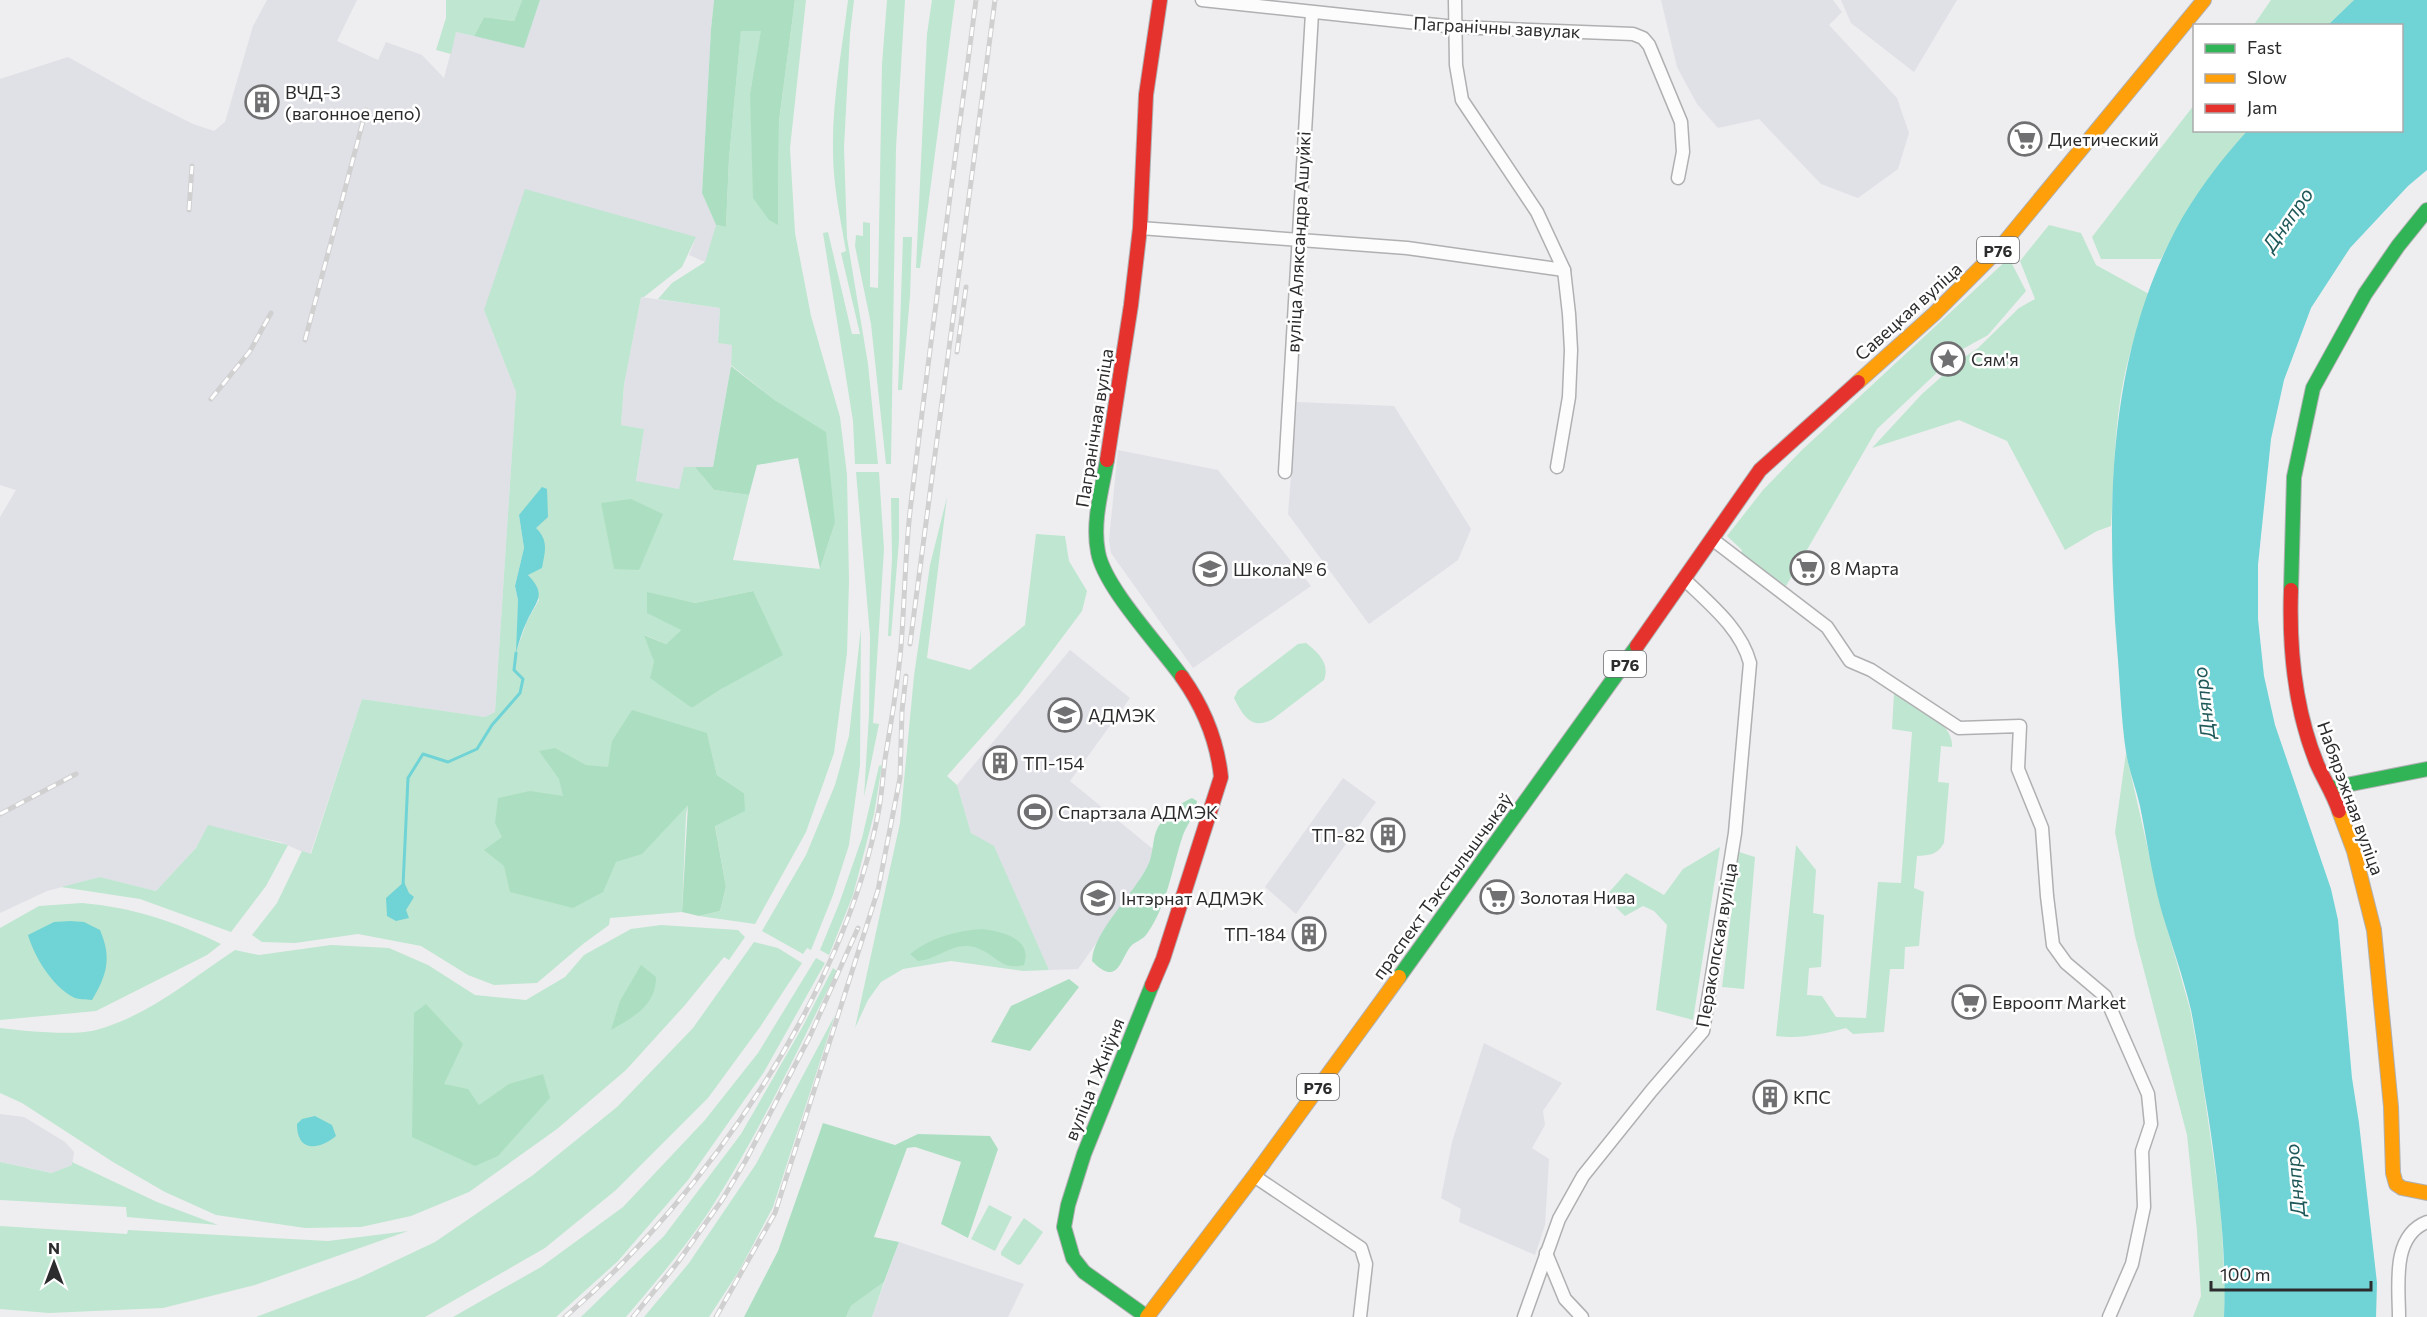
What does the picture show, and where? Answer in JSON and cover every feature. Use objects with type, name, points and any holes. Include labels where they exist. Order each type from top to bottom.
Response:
[{"type":"main road","name":"Пагранічная вуліца","points":[[1160,0],[1146,94],[1140,228],[1128,328],[1097,522],[1096,543],[1106,575],[1193,693],[1210,721],[1220,749],[1221,777],[1206,825]]},
{"type":"main road","name":"Савецкая вуліца","points":[[1760,470],[1934,314],[1999,249],[2204,0]]},
{"type":"main road","name":"Набярэжная вуліца","points":[[2426,215],[2398,246],[2365,294],[2313,388],[2294,477],[2291,576],[2292,655],[2298,696],[2318,766],[2331,788],[2354,851],[2374,930],[2391,1107],[2393,1173],[2396,1184],[2402,1188],[2427,1192]]},
{"type":"main road","name":"праспект Тэкстыльшчыкаў","points":[[1147,1317],[1254,1176],[1685,580],[1760,470]]},
{"type":"main road","points":[[2331,788],[2427,769]]},
{"type":"main road","name":"вуліца 1 Жніўня","points":[[1147,1317],[1084,1272],[1073,1258],[1064,1227],[1068,1205],[1084,1154],[1163,959],[1206,825]]},
{"type":"street","name":"Пагранічны завулак","points":[[1202,0],[1455,27],[1633,34],[1643,38],[1649,45],[1681,122],[1683,152],[1678,177]]},
{"type":"street","points":[[1455,0],[1456,65],[1462,100],[1537,212],[1564,270],[1571,350],[1569,397],[1557,467]]},
{"type":"street","name":"вуліца Аляксандра Ашуйкі","points":[[1285,472],[1312,13]]},
{"type":"street","points":[[1140,228],[1407,248],[1564,270]]},
{"type":"street","points":[[1712,539],[1827,627],[1850,661],[1871,670],[1959,728],[2020,726],[2018,769],[2042,828],[2053,945],[2066,963],[2105,996],[2148,1094],[2151,1124],[2142,1151],[2144,1207],[2132,1264],[2109,1317]]},
{"type":"street","name":"Перакопская вуліца","points":[[1524,1317],[1559,1219],[1583,1176],[1703,1030],[1736,833],[1750,663],[1746,646],[1734,630],[1685,580]]},
{"type":"street","points":[[1254,1176],[1360,1248],[1366,1264],[1360,1317]]},
{"type":"street","points":[[2400,1317],[2401,1252],[2411,1231],[2427,1222]]},
{"type":"street","points":[[1546,1253],[1565,1299],[1582,1317]]},
{"type":"shaded area","points":[[267,0],[357,0],[337,41],[378,60],[386,42],[422,55],[444,78],[456,32],[524,47],[540,0],[714,0],[702,193],[716,225],[712,241],[705,262],[689,255],[696,237],[484,310],[516,392],[495,712],[485,717],[362,699],[310,855],[280,842],[208,826],[196,848],[156,891],[100,877],[47,891],[0,913],[0,517],[16,490],[0,485],[0,79],[68,57],[143,99],[193,124],[214,131],[225,122],[253,26]]},
{"type":"shaded area","points":[[1661,0],[1833,0],[1842,12],[1829,25],[1897,98],[1909,133],[1898,169],[1858,198],[1821,184],[1759,119],[1718,128],[1697,104],[1677,67]]},
{"type":"shaded area","points":[[1841,0],[1957,0],[1914,72],[1851,23]]},
{"type":"shaded area","points":[[641,297],[720,308],[718,343],[733,345],[713,467],[680,489],[636,482],[644,429],[621,425],[624,385]]},
{"type":"shaded area","points":[[1297,402],[1394,406],[1471,529],[1458,560],[1369,624],[1288,514]]},
{"type":"shaded area","name":"Школа№ 6","points":[[1118,450],[1218,470],[1311,586],[1193,668],[1111,553],[1109,540]]},
{"type":"shaded area","points":[[1070,650],[1130,698],[1070,781],[1154,850],[1134,890],[1078,969],[1049,970],[994,847],[971,833],[957,785]]},
{"type":"shaded area","points":[[1343,778],[1376,802],[1296,914],[1265,887]]},
{"type":"shaded area","points":[[1484,1043],[1562,1083],[1543,1111],[1545,1125],[1532,1148],[1549,1159],[1545,1225],[1535,1255],[1459,1222],[1461,1209],[1441,1198],[1452,1142]]},
{"type":"shaded area","points":[[0,1114],[24,1117],[65,1142],[74,1152],[72,1165],[53,1173],[0,1162]]},
{"type":"shaded area","points":[[899,1242],[1024,1284],[1008,1317],[872,1317]]},
{"type":"green space","points":[[446,0],[522,0],[514,21],[484,17],[474,36],[456,32],[451,54],[436,50],[446,18]]},
{"type":"green space","points":[[522,0],[540,0],[524,48],[474,36],[484,17],[514,21]]},
{"type":"green space","points":[[714,0],[795,0],[779,121],[778,225],[769,220],[753,198],[750,93],[761,31],[741,31],[729,159],[726,227],[716,225],[702,193]]},
{"type":"green space","points":[[795,0],[806,0],[790,148],[795,233],[811,316],[840,417],[847,475],[849,581],[847,653],[834,753],[806,832],[755,924],[699,916],[720,911],[726,887],[715,825],[744,793],[717,775],[707,734],[686,814],[682,912],[610,918],[609,925],[537,983],[494,985],[468,975],[421,946],[358,934],[295,943],[262,942],[252,935],[277,903],[302,851],[311,854],[362,699],[485,717],[495,712],[516,392],[484,310],[525,189],[696,237],[682,267],[641,297],[624,385],[621,425],[644,429],[636,481],[679,489],[684,467],[695,467],[714,490],[749,495],[733,560],[820,569],[835,523],[776,401],[731,365],[732,345],[718,343],[720,308],[658,299],[672,283],[705,262],[716,225],[726,227],[729,159],[741,30],[762,31],[750,93],[778,224],[779,121]],"holes":[[[519,515],[542,568],[528,574],[539,600],[527,621],[517,649],[518,600],[515,586],[524,548]],[[753,591],[723,688],[692,708],[654,662],[645,635],[666,644],[681,630],[647,593],[695,603]]]},
{"type":"green space","points":[[848,0],[854,0],[844,147],[847,238],[868,364],[878,464],[855,464],[853,421],[823,233],[828,232],[852,334],[860,334],[841,253],[846,251],[833,163],[836,94]]},
{"type":"green space","points":[[887,0],[905,0],[896,148],[891,464],[886,464],[871,324],[855,246],[856,235],[863,236],[863,222],[870,223],[870,287],[878,288],[882,64]]},
{"type":"green space","points":[[932,0],[955,0],[920,268],[916,268],[927,34]]},
{"type":"green space","points":[[2271,0],[2354,0],[2329,24],[2254,24]]},
{"type":"green space","points":[[2193,106],[2193,132],[2246,132],[2200,192],[2161,259],[2101,259],[2092,237]]},
{"type":"green space","points":[[2049,225],[2081,233],[2096,265],[2149,294],[2125,371],[2120,401],[2111,526],[2097,531],[2065,550],[2007,441],[1959,420],[1872,448],[1922,394],[1959,361],[1978,348],[2019,308],[2035,299],[2020,261]]},
{"type":"green space","points":[[903,237],[912,237],[910,296],[902,390],[898,390]]},
{"type":"green space","points":[[2009,258],[2026,291],[1988,335],[1961,350],[1877,429],[1786,586],[1741,555],[1742,550],[1727,536],[1763,490],[1802,450]]},
{"type":"green space","points":[[731,366],[776,401],[826,432],[835,523],[820,569],[798,458],[757,465],[749,495],[714,490],[695,467],[713,467]]},
{"type":"green space","points":[[856,472],[879,472],[884,549],[873,723],[879,724],[864,797],[869,714],[870,636]]},
{"type":"green space","points":[[947,497],[927,658],[970,670],[1025,625],[1036,534],[1065,536],[1069,561],[1087,591],[1082,611],[1020,694],[947,776],[957,785],[971,833],[994,846],[1049,970],[1023,971],[951,961],[903,969],[881,982],[868,1000],[855,1028],[900,823],[914,676],[930,565]]},
{"type":"green space","points":[[891,498],[899,498],[899,541],[891,636],[888,636],[892,558]]},
{"type":"green space","points":[[631,499],[663,514],[639,570],[614,569],[601,503]]},
{"type":"green space","points":[[753,591],[783,655],[692,708],[650,678],[654,662],[644,635],[666,644],[681,630],[647,613],[647,592],[695,603]]},
{"type":"green space","points":[[861,628],[860,765],[849,845],[833,895],[811,950],[807,948],[803,954],[762,931],[806,855],[835,785],[849,736]]},
{"type":"green space","points":[[1306,643],[1322,659],[1326,669],[1324,680],[1273,719],[1259,723],[1249,720],[1234,698],[1238,690],[1298,644]]},
{"type":"green space","points":[[1898,692],[1941,722],[1951,738],[1952,747],[1941,746],[1938,782],[1949,783],[1944,843],[1933,854],[1917,856],[1914,888],[1924,892],[1919,946],[1905,947],[1904,969],[1890,969],[1884,1032],[1853,1034],[1846,1028],[1803,1036],[1776,1036],[1796,845],[1816,870],[1813,913],[1824,915],[1821,967],[1809,968],[1807,995],[1822,996],[1836,1017],[1866,1018],[1878,882],[1901,883],[1912,732],[1892,729],[1894,693]]},
{"type":"green space","points":[[632,710],[707,733],[717,775],[744,793],[745,811],[715,826],[726,887],[720,911],[699,916],[682,912],[688,805],[642,854],[616,862],[603,892],[573,908],[510,892],[504,866],[484,850],[502,837],[495,823],[498,798],[530,791],[563,796],[559,779],[539,751],[555,748],[586,765],[608,767],[612,741]]},
{"type":"green space","points":[[2126,753],[2161,907],[2190,1009],[2199,1058],[2221,1210],[2224,1317],[2193,1317],[2201,1296],[2187,1135],[2135,936],[2115,832]]},
{"type":"green space","points":[[882,765],[874,814],[853,895],[829,955],[820,950],[862,838],[879,766]]},
{"type":"green space","points":[[1192,798],[1197,801],[1195,810],[1183,835],[1164,900],[1153,924],[1144,937],[1131,946],[1113,972],[1101,969],[1092,961],[1094,950],[1106,926],[1147,867],[1157,829],[1170,812]]},
{"type":"green space","points":[[208,825],[288,845],[266,886],[231,932],[140,899],[61,887],[100,877],[156,891],[196,848]]},
{"type":"green space","points":[[1720,847],[1693,1020],[1656,1010],[1667,925],[1654,911],[1643,906],[1625,916],[1605,897],[1626,873],[1664,895],[1683,869]]},
{"type":"green space","points":[[1739,852],[1755,857],[1744,989],[1722,987]]},
{"type":"green space","points":[[82,903],[118,908],[153,917],[221,944],[207,955],[96,1011],[0,1020],[0,928],[39,906]]},
{"type":"green space","points":[[661,925],[738,930],[745,937],[729,960],[724,957],[685,1005],[626,1070],[557,1129],[469,1192],[411,1216],[361,1227],[305,1228],[216,1215],[165,1192],[113,1162],[22,1103],[0,1093],[0,1028],[75,1033],[115,1024],[168,996],[235,950],[259,955],[331,945],[389,948],[428,965],[475,995],[526,1000],[565,977],[584,955],[631,929]]},
{"type":"green space","points":[[983,929],[1007,935],[1020,943],[1026,956],[1024,965],[1004,964],[984,951],[968,946],[953,948],[926,960],[918,961],[910,954],[926,943],[944,936]]},
{"type":"green space","points":[[754,942],[778,948],[802,963],[760,1027],[708,1098],[616,1190],[545,1248],[425,1317],[256,1317],[359,1278],[435,1242],[533,1175],[617,1107],[693,1028]]},
{"type":"green space","points":[[816,958],[825,963],[764,1072],[688,1180],[618,1261],[556,1317],[453,1317],[541,1267],[623,1207],[705,1120],[758,1053]]},
{"type":"green space","points":[[641,965],[656,977],[652,996],[642,1010],[611,1030],[620,1001]]},
{"type":"green space","points":[[833,968],[837,971],[795,1057],[734,1170],[697,1229],[626,1317],[581,1317],[664,1236],[741,1134],[803,1026]]},
{"type":"green space","points":[[1069,979],[1079,987],[1030,1051],[991,1042],[1011,1006]]},
{"type":"green space","points":[[426,1004],[463,1044],[444,1084],[468,1089],[479,1105],[509,1084],[543,1074],[550,1098],[498,1156],[475,1166],[412,1137],[414,1013]]},
{"type":"green space","points":[[835,1015],[773,1207],[739,1271],[709,1317],[644,1317],[689,1263],[756,1164]]},
{"type":"green space","points":[[823,1123],[895,1145],[918,1134],[990,1136],[998,1149],[968,1238],[941,1224],[961,1162],[915,1147],[907,1148],[874,1237],[899,1242],[884,1282],[851,1306],[846,1317],[744,1317],[778,1251]]},
{"type":"green space","points":[[0,1162],[52,1173],[72,1165],[72,1162],[157,1202],[218,1225],[127,1217],[126,1207],[0,1200]]},
{"type":"green space","points":[[989,1205],[1012,1217],[995,1251],[971,1239]]},
{"type":"green space","points":[[1024,1218],[1043,1232],[1018,1265],[1001,1255],[1001,1252]]},
{"type":"green space","points":[[0,1226],[127,1234],[128,1230],[328,1241],[408,1231],[255,1285],[163,1308],[49,1313],[0,1309]]},
{"type":"green space","points":[[884,1282],[872,1317],[846,1317],[851,1306]]},
{"type":"water","name":"Дняпро","points":[[2354,0],[2427,0],[2427,170],[2408,186],[2350,248],[2311,308],[2284,380],[2271,439],[2258,565],[2258,619],[2264,676],[2275,725],[2331,889],[2338,920],[2352,1078],[2377,1283],[2376,1317],[2224,1317],[2221,1215],[2196,1036],[2188,997],[2161,909],[2124,739],[2112,541],[2117,435],[2124,382],[2136,330],[2153,280],[2190,204],[2217,166],[2246,132],[2403,132],[2403,24],[2329,24]]},
{"type":"water","points":[[542,487],[547,489],[548,517],[536,528],[543,537],[544,556],[542,568],[528,575],[539,593],[516,653],[518,600],[515,586],[524,548],[519,515]]},
{"type":"water","points":[[404,882],[409,893],[414,897],[406,910],[409,918],[396,921],[387,916],[386,898]]},
{"type":"water","points":[[54,922],[84,922],[100,930],[104,940],[106,966],[92,1000],[75,998],[58,986],[39,961],[28,935]]},
{"type":"water","points":[[315,1116],[332,1125],[336,1136],[323,1144],[310,1146],[301,1140],[297,1124],[302,1119]]},
{"type":"waterway","points":[[403,886],[408,778],[423,754],[448,762],[477,749],[492,725],[520,693],[523,679],[514,670],[516,653]]},
{"type":"railway","points":[[565,1317],[618,1268],[669,1212],[717,1152],[762,1087],[802,1019],[835,949],[862,879],[879,809],[898,674],[911,503],[976,0]]},
{"type":"railway","points":[[910,644],[995,0]]},
{"type":"railway","points":[[305,340],[366,110]]},
{"type":"railway","points":[[189,210],[192,166]]},
{"type":"railway","points":[[957,352],[966,287]]},
{"type":"railway","points":[[211,399],[250,351],[271,313]]},
{"type":"railway","points":[[716,1317],[775,1213],[878,890],[900,778],[902,711],[906,676]]},
{"type":"railway","points":[[0,814],[76,774]]},
{"type":"railway","points":[[633,1317],[678,1262],[722,1200],[746,1160],[810,1036],[858,928]]},
{"type":"traffic: fast","points":[[2291,590],[2294,477],[2313,388],[2365,294],[2398,246],[2427,210]]},
{"type":"traffic: fast","points":[[1107,460],[1096,529],[1096,541],[1102,566],[1121,599],[1182,677]]},
{"type":"traffic: fast","points":[[1399,977],[1637,646]]},
{"type":"traffic: fast","points":[[2331,788],[2427,769]]},
{"type":"traffic: fast","points":[[1147,1317],[1084,1272],[1073,1258],[1064,1227],[1068,1205],[1084,1154],[1152,985]]},
{"type":"traffic: slow","points":[[1858,382],[1934,314],[1999,249],[2204,0]]},
{"type":"traffic: slow","points":[[2339,811],[2354,851],[2374,930],[2391,1107],[2393,1173],[2396,1184],[2402,1188],[2427,1193]]},
{"type":"traffic: slow","points":[[1147,1317],[1254,1176],[1399,977]]},
{"type":"traffic: jam","points":[[1107,460],[1131,305],[1140,228],[1146,95],[1160,0]]},
{"type":"traffic: jam","points":[[1637,646],[1760,470],[1858,382]]},
{"type":"traffic: jam","points":[[2291,590],[2291,634],[2295,678],[2303,722],[2317,764],[2339,811]]},
{"type":"traffic: jam","points":[[1152,985],[1163,959],[1221,777],[1208,724],[1197,700],[1182,677]]},
{"type":"place","name":"ВЧД-3 (вагонное депо)","points":[[262,102]]},
{"type":"place","name":"Диетический","points":[[2025,139]]},
{"type":"place","name":"Сям'я","points":[[1948,359]]},
{"type":"place","name":"8 Марта","points":[[1807,568]]},
{"type":"place","name":"Школа№ 6","points":[[1210,569]]},
{"type":"place","name":"АДМЭК","points":[[1065,715]]},
{"type":"place","name":"ТП-154","points":[[1000,763]]},
{"type":"place","name":"Спартзала АДМЭК","points":[[1035,812]]},
{"type":"place","name":"ТП-82","points":[[1388,835]]},
{"type":"place","name":"Золотая Нива","points":[[1497,897]]},
{"type":"place","name":"Інтэрнат АДМЭК","points":[[1098,898]]},
{"type":"place","name":"ТП-184","points":[[1309,934]]},
{"type":"place","name":"Евроопт Market","points":[[1969,1002]]},
{"type":"place","name":"КПС","points":[[1770,1097]]}]
